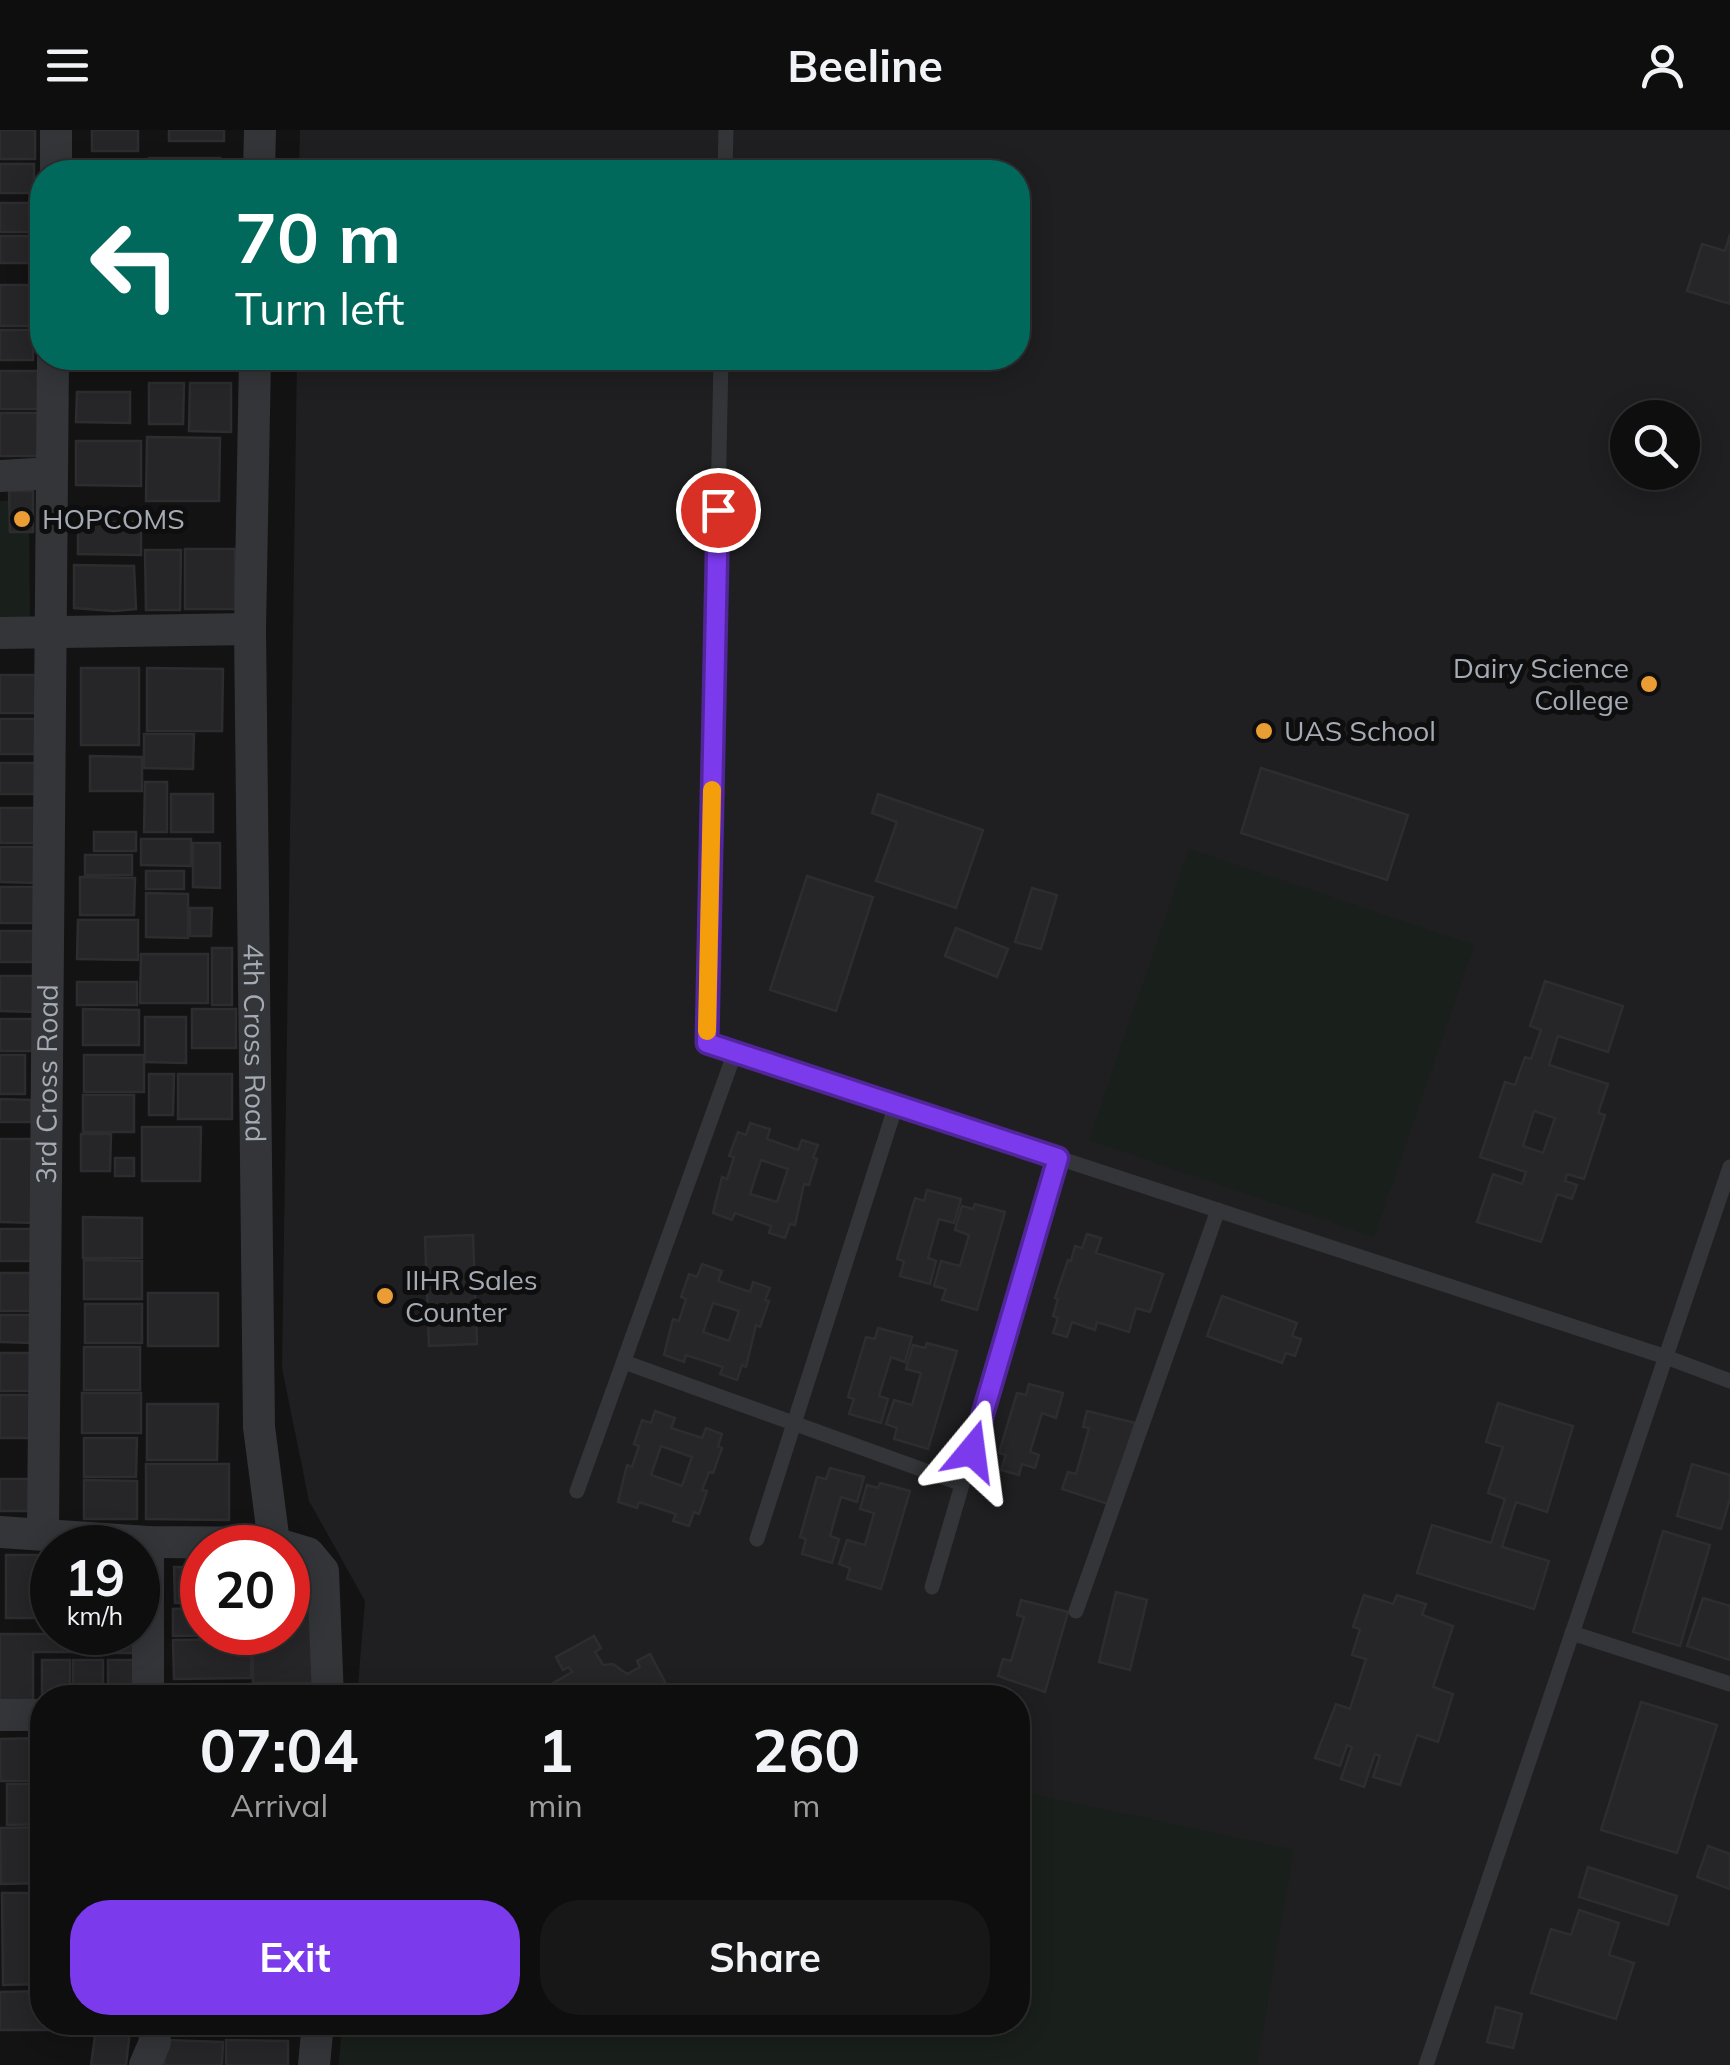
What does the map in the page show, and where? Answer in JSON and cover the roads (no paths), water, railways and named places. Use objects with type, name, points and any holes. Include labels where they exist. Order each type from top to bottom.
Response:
[{"type":"street","points":[[56,130],[56,160]]},
{"type":"street","points":[[259,160],[260,130]]},
{"type":"street","name":"3rd Cross Road","points":[[43,1525],[52,370]]},
{"type":"street","name":"4th Cross Road","points":[[256,370],[250,629],[258,1427],[272,1525]]},
{"type":"street","points":[[0,476],[50,473]]},
{"type":"street","points":[[0,633],[250,629]]},
{"type":"street","points":[[0,1532],[30,1533]]},
{"type":"street","points":[[310,1555],[323,1571],[327,1685]]},
{"type":"street","points":[[148,1655],[148,1685]]},
{"type":"street","points":[[0,1715],[30,1714]]},
{"type":"street","points":[[146,2065],[155,2035]]},
{"type":"street","points":[[314,2065],[317,2035]]},
{"type":"lane","points":[[725,160],[726,130]]},
{"type":"lane","points":[[721,370],[707,1043],[1666,1356],[1730,1381]]},
{"type":"lane","points":[[578,1491],[735,1052]]},
{"type":"lane","points":[[757,1538],[896,1105]]},
{"type":"lane","points":[[932,1587],[1058,1158]]},
{"type":"lane","points":[[1426,2065],[1730,1167]]},
{"type":"lane","points":[[1076,1611],[1218,1210]]},
{"type":"lane","points":[[624,1362],[962,1484]]},
{"type":"lane","points":[[1572,1633],[1730,1684]]},
{"type":"place","name":"HOPCOMS","points":[[22,519]]},
{"type":"place","name":"Dairy Science College","points":[[1649,684]]},
{"type":"place","name":"UAS School","points":[[1264,731]]},
{"type":"place","name":"IIHR Sales Counter","points":[[385,1296]]}]
